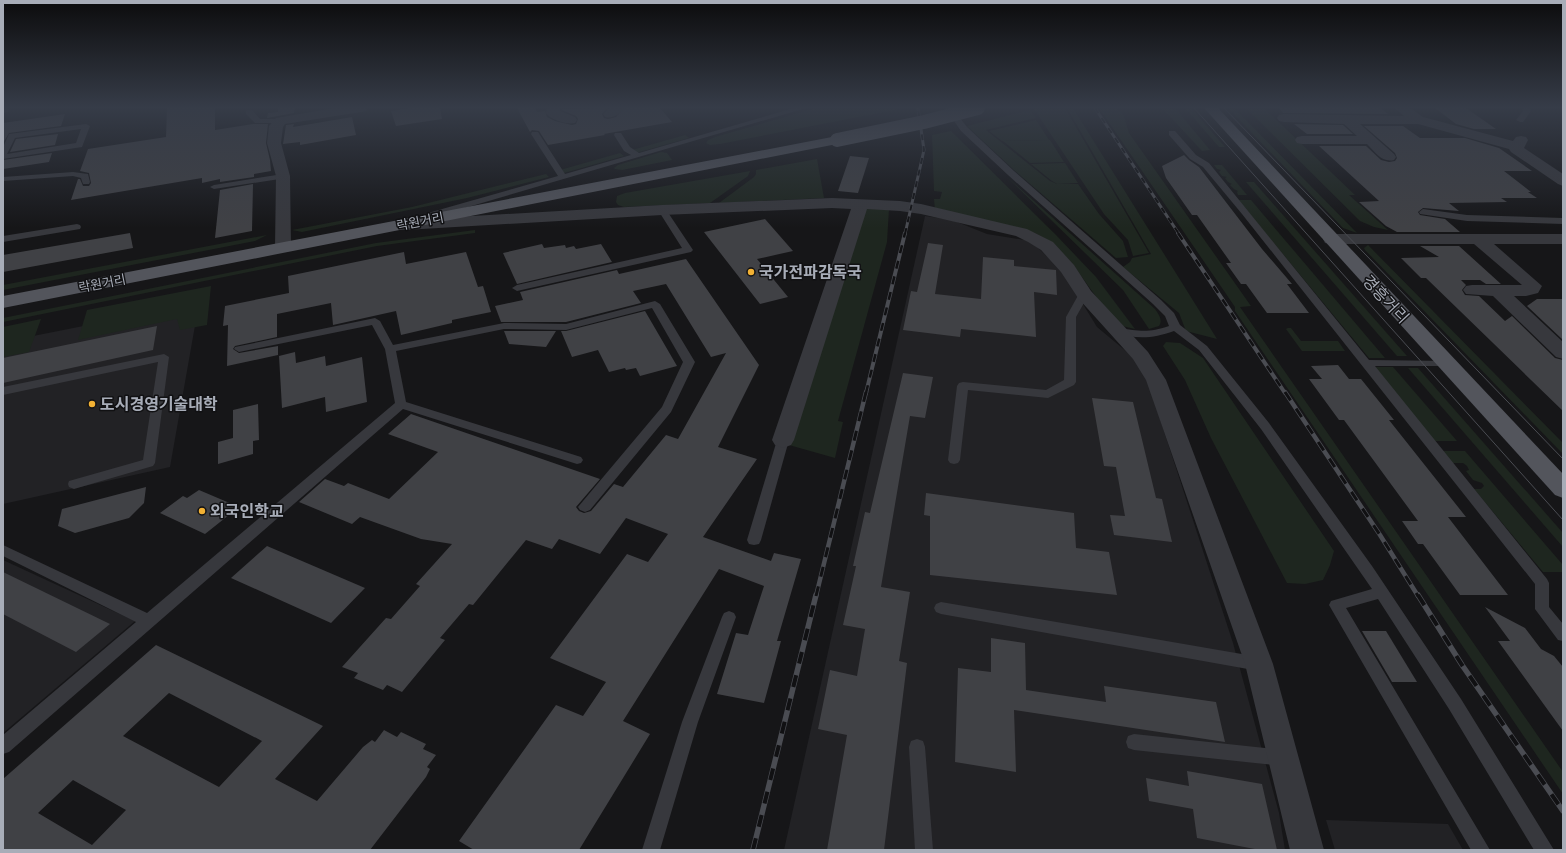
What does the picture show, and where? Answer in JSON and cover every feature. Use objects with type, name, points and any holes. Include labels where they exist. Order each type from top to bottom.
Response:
[{"type":"main road","name":"락원거리","points":[[3,302],[797,148]]},
{"type":"main road","name":"경흥거리","points":[[1247,148],[1563,489]]},
{"type":"street","points":[[275,148],[283,176],[283,247]]},
{"type":"street","points":[[1378,148],[1389,157]]},
{"type":"street","points":[[1517,148],[1516,149],[1563,181]]},
{"type":"street","points":[[397,225],[662,210],[832,203],[916,208],[1021,232],[1047,246],[1068,270],[1084,294],[1141,356],[1156,380],[1259,664],[1307,850]]},
{"type":"street","points":[[783,440],[860,205]]},
{"type":"street","points":[[1331,239],[1563,239]]},
{"type":"street","points":[[1472,290],[1526,290],[1532,289],[1533,286],[1479,240]]},
{"type":"street","points":[[1498,290],[1514,307],[1563,352]]},
{"type":"lane","points":[[3,156],[60,148]]},
{"type":"lane","points":[[543,148],[555,167],[564,177]]},
{"type":"lane","points":[[626,148],[637,155]]},
{"type":"lane","points":[[397,225],[662,148]]},
{"type":"lane","points":[[984,148],[1158,302],[1170,315],[1176,327],[1203,348],[1265,426],[1381,592],[1455,704],[1545,850]]},
{"type":"lane","points":[[1185,148],[1193,157],[1206,165],[1542,584],[1542,609],[1563,635]]},
{"type":"lane","points":[[3,179],[73,174],[85,176],[86,182]]},
{"type":"lane","points":[[214,188],[283,176]]},
{"type":"lane","points":[[517,288],[688,250],[662,210]]},
{"type":"lane","points":[[1423,212],[1467,218],[1563,221]]},
{"type":"lane","points":[[3,239],[77,227]]},
{"type":"lane","points":[[954,460],[963,386],[1048,394],[1070,382],[1071,317],[1084,294]]},
{"type":"lane","points":[[390,349],[504,326],[566,327],[655,304],[689,362],[667,409],[585,507]]},
{"type":"lane","points":[[239,349],[375,321],[390,349],[401,404]]},
{"type":"lane","points":[[1118,331],[1146,335],[1156,334],[1176,327]]},
{"type":"lane","points":[[3,391],[164,357],[149,463],[74,484]]},
{"type":"lane","points":[[1365,363],[1445,363]]},
{"type":"lane","points":[[401,404],[577,460]]},
{"type":"lane","points":[[3,746],[401,404]]},
{"type":"lane","points":[[754,540],[783,440]]},
{"type":"lane","points":[[3,550],[148,620]]},
{"type":"lane","points":[[1381,592],[1336,605],[1481,850]]},
{"type":"lane","points":[[941,608],[1259,664]]},
{"type":"lane","points":[[651,850],[690,722],[729,617]]},
{"type":"lane","points":[[1134,742],[1284,759]]},
{"type":"lane","points":[[917,748],[924,850]]},
{"type":"shaded area","points":[[640,148],[654,148],[636,153],[632,150]]},
{"type":"shaded area","points":[[932,148],[968,148],[1096,277],[1135,329],[1122,326],[1113,320],[1071,262],[1048,240],[1035,233],[1017,228],[935,210],[934,199],[940,199],[942,192],[934,191]]},
{"type":"shaded area","points":[[990,148],[1008,148],[1050,181],[1057,184],[1078,184],[1099,214],[1123,241],[1128,257],[1116,258]]},
{"type":"shaded area","points":[[1011,148],[1055,148],[1064,162],[1030,163]]},
{"type":"shaded area","points":[[1060,148],[1088,148],[1149,253],[1133,256],[1128,240],[1104,214]]},
{"type":"shaded area","points":[[1090,148],[1098,148],[1217,339],[1186,331],[1179,313],[1123,267],[1130,262],[1132,258],[1151,254]]},
{"type":"shaded area","points":[[1126,148],[1139,148],[1251,306],[1240,307],[1563,772],[1563,794],[1235,311],[1235,307]]},
{"type":"shaded area","points":[[1199,148],[1208,148],[1210,150],[1202,151]]},
{"type":"shaded area","points":[[1266,148],[1273,148],[1357,233],[1343,228]]},
{"type":"shaded area","points":[[1286,148],[1306,148],[1355,195],[1349,195],[1388,230],[1374,227],[1360,221]]},
{"type":"shaded area","points":[[661,152],[667,153],[672,160],[622,170],[614,168],[618,165]]},
{"type":"shaded area","points":[[620,153],[624,156],[564,173],[560,170]]},
{"type":"shaded area","points":[[817,159],[824,198],[719,203],[754,177],[756,170]]},
{"type":"shaded area","points":[[1065,163],[1078,183],[1057,184],[1031,164]]},
{"type":"shaded area","points":[[1214,165],[1222,165],[1247,195],[1238,195],[1238,191],[1230,185],[1232,184],[1225,178],[1227,177],[1222,176],[1219,172],[1221,170],[1217,169]]},
{"type":"shaded area","points":[[750,171],[748,176],[710,203],[624,207],[618,205],[616,202],[617,196],[625,193]]},
{"type":"shaded area","points":[[546,174],[549,177],[467,198],[302,232],[292,230],[412,207]]},
{"type":"shaded area","points":[[1006,176],[1155,309],[1161,320],[1159,326],[1149,329],[1123,290]]},
{"type":"shaded area","points":[[1246,182],[1254,182],[1407,356],[1397,356]]},
{"type":"shaded area","points":[[1238,200],[1251,200],[1385,358],[1369,358]]},
{"type":"shaded area","points":[[866,208],[889,209],[887,242],[838,421],[843,422],[835,458],[789,445]]},
{"type":"shaded area","points":[[925,216],[952,220],[987,234],[1025,240],[1037,247],[1062,270],[1097,327],[1133,357],[1147,379],[1233,643],[1279,813],[1285,850],[784,850]]},
{"type":"shaded area","points":[[475,230],[475,233],[377,246],[3,322],[3,318],[376,243]]},
{"type":"shaded area","points":[[267,235],[255,241],[3,290],[3,285]]},
{"type":"shaded area","points":[[1368,245],[1563,443],[1563,454],[1365,250],[1364,248]]},
{"type":"shaded area","points":[[211,286],[207,325],[180,330],[177,319],[78,340],[87,310]]},
{"type":"shaded area","name":"도시경영기술대학","points":[[199,303],[170,467],[3,504],[3,342]]},
{"type":"shaded area","points":[[41,319],[29,352],[3,357],[3,327]]},
{"type":"shaded area","points":[[1291,328],[1301,341],[1338,341],[1345,351],[1302,351],[1286,329]]},
{"type":"shaded area","points":[[1166,342],[1180,343],[1203,358],[1334,551],[1330,565],[1323,580],[1305,584],[1287,583],[1211,438],[1185,380],[1163,346]]},
{"type":"shaded area","points":[[1373,367],[1393,367],[1457,441],[1434,441]]},
{"type":"shaded area","points":[[1408,368],[1418,368],[1563,533],[1563,547]]},
{"type":"shaded area","points":[[1442,451],[1465,451],[1563,565],[1563,572],[1543,572],[1474,489],[1481,489],[1484,486],[1482,483],[1473,480],[1466,471],[1469,470],[1467,466],[1463,463],[1452,463]]},
{"type":"shaded area","points":[[3,560],[135,621],[3,733]]},
{"type":"shaded area","points":[[1326,820],[1448,824],[1463,850],[1335,850]]},
{"type":"building","points":[[12,148],[37,148],[10,152]]},
{"type":"building","points":[[267,148],[271,171],[254,174],[254,177],[220,182],[220,179],[202,183],[202,178],[71,200],[78,179],[80,179],[83,186],[89,186],[91,183],[89,173],[80,171],[88,149]]},
{"type":"building","points":[[1321,148],[1368,148],[1381,160],[1389,162],[1395,161],[1397,158],[1395,153],[1389,148],[1499,148],[1532,171],[1504,171],[1537,198],[1501,198],[1507,202],[1449,203],[1459,211],[1423,208],[1418,212],[1420,215],[1445,219],[1460,232],[1397,232],[1386,226],[1359,202],[1379,201]]},
{"type":"building","points":[[52,153],[49,162],[3,169],[3,160]]},
{"type":"building","points":[[1184,155],[1199,167],[1262,249],[1292,284],[1287,284],[1309,313],[1267,313],[1246,284],[1241,284],[1226,263],[1231,263],[1197,215],[1192,215],[1166,178],[1162,166]]},
{"type":"building","points":[[850,156],[869,158],[858,193],[838,191]]},
{"type":"building","points":[[253,184],[252,231],[215,238],[220,190]]},
{"type":"building","name":"국가전파감독국","points":[[765,219],[793,251],[757,259],[788,297],[760,304],[704,232]]},
{"type":"building","points":[[130,233],[133,248],[3,272],[3,255]]},
{"type":"building","points":[[928,243],[943,245],[935,294],[981,299],[983,257],[1014,260],[1014,266],[1056,270],[1057,295],[1034,292],[1036,337],[961,329],[960,337],[903,330],[911,291],[917,292]]},
{"type":"building","points":[[542,244],[544,248],[565,245],[566,248],[574,246],[576,249],[601,244],[612,262],[517,284],[503,253]]},
{"type":"building","points":[[1420,246],[1459,246],[1501,284],[1486,284],[1480,280],[1461,280],[1466,285],[1462,290],[1465,295],[1479,296],[1505,321],[1512,316],[1555,358],[1563,360],[1563,411],[1426,278],[1421,278],[1401,258],[1439,257]]},
{"type":"building","points":[[404,252],[406,264],[466,252],[478,287],[483,286],[491,312],[452,320],[452,323],[401,335],[396,311],[333,325],[331,303],[277,314],[277,337],[235,346],[233,349],[239,353],[278,346],[278,355],[227,366],[228,325],[223,326],[225,306],[289,293],[288,276]]},
{"type":"building","points":[[686,259],[759,365],[718,447],[757,459],[703,537],[771,561],[774,553],[801,559],[777,641],[781,641],[764,703],[717,694],[736,633],[748,635],[764,586],[719,569],[623,721],[650,734],[579,850],[474,850],[459,841],[556,705],[583,716],[606,682],[550,658],[627,554],[648,562],[668,534],[626,518],[600,554],[559,539],[552,549],[526,540],[473,605],[469,604],[440,638],[445,640],[402,692],[387,685],[383,690],[354,678],[358,673],[342,667],[386,618],[391,619],[420,586],[416,584],[452,544],[421,539],[360,517],[352,524],[299,502],[325,479],[344,486],[348,483],[389,499],[438,452],[388,434],[411,414],[600,479],[576,507],[579,511],[584,513],[591,511],[614,484],[623,487],[666,435],[678,439],[726,353],[711,357],[666,284],[633,291],[641,303],[566,322],[501,322],[495,306],[523,300],[520,292],[617,270],[619,274]]},
{"type":"building","points":[[1537,299],[1563,299],[1563,340],[1527,306]]},
{"type":"building","points":[[645,311],[677,366],[640,376],[636,368],[626,370],[625,368],[609,372],[598,350],[572,357],[561,331],[566,331]]},
{"type":"building","points":[[157,326],[153,350],[3,383],[3,358]]},
{"type":"building","points":[[504,331],[556,331],[546,347],[509,344]]},
{"type":"building","points":[[295,352],[296,363],[325,356],[326,366],[362,357],[367,402],[326,412],[325,397],[282,408],[279,356]]},
{"type":"building","points":[[1338,365],[1349,379],[1361,379],[1394,420],[1389,420],[1466,517],[1448,517],[1508,595],[1460,595],[1423,544],[1418,544],[1402,521],[1418,521],[1344,420],[1339,420],[1309,379],[1322,379],[1311,366]]},
{"type":"building","points":[[903,373],[933,377],[925,418],[910,416],[881,587],[910,592],[899,661],[907,663],[884,850],[827,850],[847,735],[818,729],[830,670],[857,676],[865,629],[843,625],[856,566],[853,566],[865,512],[870,513]]},
{"type":"building","points":[[1092,398],[1133,402],[1156,498],[1162,499],[1172,542],[1114,535],[1110,515],[1125,516],[1116,467],[1104,466]]},
{"type":"building","points":[[258,404],[259,440],[253,441],[253,454],[218,464],[218,442],[233,438],[233,410]]},
{"type":"building","points":[[146,487],[144,503],[129,518],[75,533],[58,526],[62,509]]},
{"type":"building","name":"외국인학교","points":[[199,490],[239,507],[205,534],[160,513],[183,496],[187,498]]},
{"type":"building","points":[[926,493],[1074,513],[1076,548],[1109,552],[1117,595],[930,575],[930,516],[924,515]]},
{"type":"building","points":[[267,546],[365,588],[331,623],[231,578]]},
{"type":"building","points":[[3,572],[110,624],[76,652],[3,614]]},
{"type":"building","points":[[1485,607],[1525,628],[1541,649],[1554,656],[1563,667],[1563,731],[1498,641],[1510,641]]},
{"type":"building","points":[[1362,631],[1386,631],[1417,682],[1392,682]]},
{"type":"building","points":[[991,638],[1025,643],[1026,690],[1106,702],[1104,686],[1216,702],[1225,742],[1014,710],[1016,772],[955,762],[958,668],[991,672]]},
{"type":"building","points":[[156,645],[323,726],[275,779],[317,801],[363,747],[372,740],[375,742],[384,730],[397,737],[401,732],[426,744],[423,749],[436,755],[427,767],[430,769],[426,777],[370,850],[3,850],[3,779]],"holes":[[[169,693],[262,741],[219,787],[123,736]],[[73,780],[126,810],[92,845],[38,813]]]},
{"type":"building","points":[[1187,771],[1262,784],[1277,850],[1260,850],[1197,838],[1193,809],[1149,801],[1146,778],[1189,786]]},
{"type":"tram line","points":[[1230,148],[1563,520]]},
{"type":"tram line","points":[[1262,148],[1563,459]]},
{"type":"railway","points":[[905,234],[924,148]]},
{"type":"railway","points":[[1122,148],[1179,234]]},
{"type":"railway","points":[[866,393],[905,233]]},
{"type":"railway","points":[[1178,233],[1285,393]]},
{"type":"railway","points":[[816,596],[866,392]]},
{"type":"railway","points":[[1285,392],[1380,535],[1418,596]]},
{"type":"railway","points":[[753,850],[816,595]]},
{"type":"railway","points":[[1418,595],[1462,665],[1563,811]]},
{"type":"place","name":"국가전파감독국","points":[[751,272]]},
{"type":"place","name":"도시경영기술대학","points":[[92,404]]},
{"type":"place","name":"외국인학교","points":[[202,511]]}]
